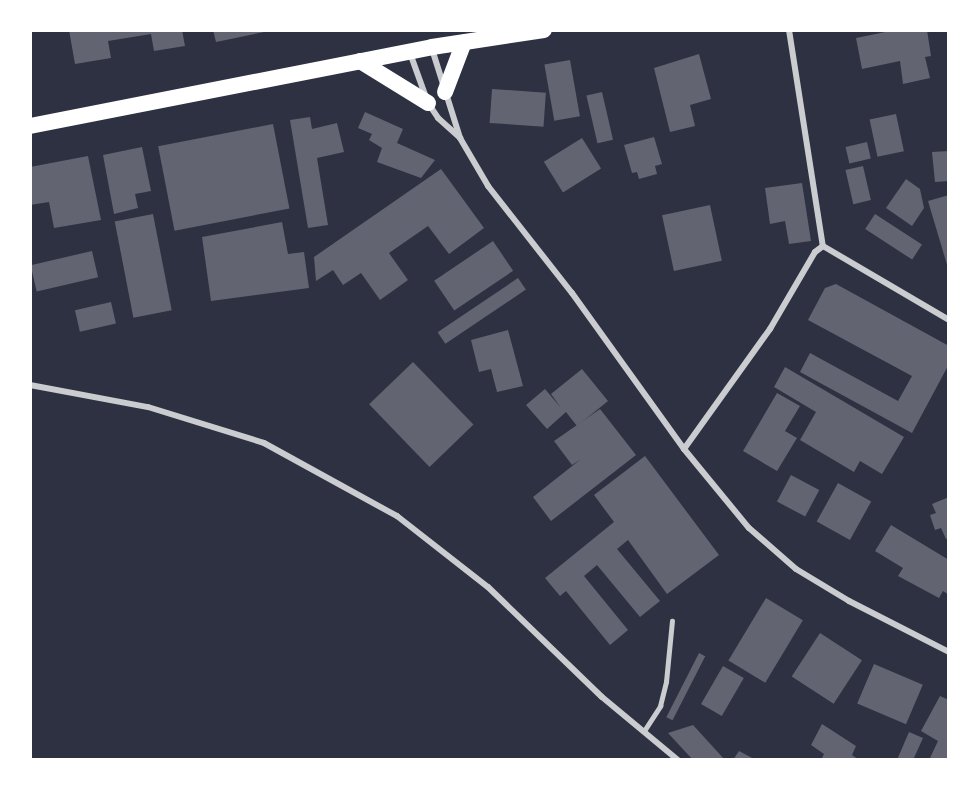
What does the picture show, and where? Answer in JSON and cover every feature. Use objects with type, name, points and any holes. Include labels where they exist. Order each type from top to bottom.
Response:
[{"type":"highway","points":[[30,126],[464,42],[485,35],[544,30]]},
{"type":"highway","points":[[445,92],[464,42]]},
{"type":"highway","points":[[360,61],[428,103]]},
{"type":"street","points":[[789,30],[823,246]]},
{"type":"street","points":[[432,47],[460,138],[488,186],[572,293],[684,449],[749,528],[796,569],[849,601],[949,652]]},
{"type":"street","points":[[409,52],[428,103],[438,118],[460,138]]},
{"type":"street","points":[[823,246],[949,320]]},
{"type":"street","points":[[684,449],[770,329],[815,252],[823,246]]},
{"type":"street","points":[[30,386],[148,407],[264,443],[397,516],[488,587],[602,697],[678,760]]},
{"type":"lane","points":[[644,731],[660,706],[666,682],[672,621]]},
{"type":"building","points":[[69,30],[182,30],[185,46],[154,51],[151,34],[108,41],[111,58],[75,64]]},
{"type":"building","points":[[213,30],[269,30],[269,31],[216,42]]},
{"type":"building","points":[[895,30],[927,30],[931,56],[925,57],[930,78],[903,84],[900,61],[862,69],[856,38]]},
{"type":"building","points":[[699,54],[711,99],[690,105],[695,126],[670,132],[654,68]]},
{"type":"building","points":[[570,60],[580,116],[554,121],[544,65]]},
{"type":"building","points":[[492,89],[546,93],[543,127],[490,123]]},
{"type":"building","points":[[602,92],[613,140],[597,143],[586,96]]},
{"type":"building","points":[[365,112],[403,129],[397,143],[435,160],[421,178],[377,162],[382,148],[369,140],[372,134],[358,128]]},
{"type":"building","points":[[896,114],[904,151],[877,157],[870,120]]},
{"type":"building","points":[[310,117],[312,129],[337,123],[344,152],[317,158],[328,225],[308,228],[290,120]]},
{"type":"building","points":[[273,124],[289,208],[175,231],[158,146]]},
{"type":"building","points":[[654,137],[662,164],[655,166],[657,174],[639,179],[637,172],[632,173],[624,145]]},
{"type":"building","points":[[582,138],[601,169],[563,192],[544,162]]},
{"type":"building","points":[[867,142],[871,159],[849,164],[846,147]]},
{"type":"building","points":[[142,147],[151,191],[135,194],[138,208],[114,214],[103,155]]},
{"type":"building","points":[[949,151],[949,181],[935,182],[932,152]]},
{"type":"building","points":[[88,156],[101,220],[54,228],[49,202],[30,205],[30,167]]},
{"type":"building","points":[[863,166],[871,200],[853,204],[845,170]]},
{"type":"building","points":[[441,169],[484,228],[449,254],[428,226],[389,253],[408,280],[380,300],[361,273],[343,285],[333,270],[316,281],[314,257]]},
{"type":"building","points":[[906,179],[920,189],[924,208],[912,226],[886,208]]},
{"type":"building","points":[[802,183],[811,241],[789,244],[785,221],[770,224],[765,188]]},
{"type":"building","points":[[949,195],[949,268],[948,268],[928,201]]},
{"type":"building","points":[[710,205],[722,261],[674,271],[662,215]]},
{"type":"building","points":[[153,214],[172,310],[133,318],[115,221]]},
{"type":"building","points":[[875,214],[922,244],[912,260],[865,229]]},
{"type":"building","points":[[282,222],[288,254],[304,252],[309,288],[211,301],[202,237]]},
{"type":"building","points":[[493,241],[513,271],[454,311],[434,281]]},
{"type":"building","points":[[92,251],[98,277],[37,291],[31,265]]},
{"type":"building","points":[[518,278],[526,290],[445,344],[438,332]]},
{"type":"building","points":[[836,284],[949,346],[949,364],[912,433],[800,372],[810,353],[898,401],[912,376],[808,320],[825,288]]},
{"type":"building","points":[[111,302],[116,323],[80,332],[75,310]]},
{"type":"building","points":[[508,330],[523,386],[497,392],[491,369],[479,372],[471,340]]},
{"type":"building","points":[[413,362],[473,425],[430,467],[369,404]]},
{"type":"building","points":[[785,367],[904,437],[882,474],[860,461],[854,472],[800,440],[816,412],[774,387]]},
{"type":"building","points":[[582,369],[608,401],[577,426],[566,412],[547,429],[526,405],[545,389],[561,408],[551,394]]},
{"type":"building","points":[[777,393],[800,406],[785,431],[797,438],[777,471],[743,451]]},
{"type":"building","points":[[600,409],[636,455],[551,521],[533,497],[581,459],[572,465],[554,441]]},
{"type":"building","points":[[645,456],[719,555],[667,594],[628,540],[617,549],[660,601],[640,617],[597,565],[584,576],[628,630],[610,645],[566,591],[560,596],[545,578],[614,522],[594,495]]},
{"type":"building","points":[[791,475],[819,490],[805,517],[777,501]]},
{"type":"building","points":[[838,483],[871,501],[850,540],[817,521]]},
{"type":"building","points":[[949,497],[949,538],[946,539],[941,528],[935,530],[930,515],[936,513],[932,504]]},
{"type":"building","points":[[891,525],[949,560],[949,595],[943,591],[939,598],[898,576],[903,568],[875,551]]},
{"type":"building","points":[[766,598],[803,620],[765,683],[728,661]]},
{"type":"building","points":[[820,633],[862,660],[834,704],[792,677]]},
{"type":"building","points":[[699,653],[705,656],[673,720],[666,717]]},
{"type":"building","points":[[874,664],[923,685],[906,724],[857,704]]},
{"type":"building","points":[[723,666],[744,678],[722,716],[701,704]]},
{"type":"building","points":[[940,696],[949,700],[949,760],[929,760],[938,741],[921,731]]},
{"type":"building","points":[[822,724],[856,746],[852,755],[859,760],[821,760],[824,754],[811,745]]},
{"type":"building","points":[[693,725],[725,760],[693,760],[668,733]]},
{"type":"building","points":[[909,732],[923,738],[913,760],[897,760]]},
{"type":"building","points":[[739,751],[756,760],[733,760]]}]
